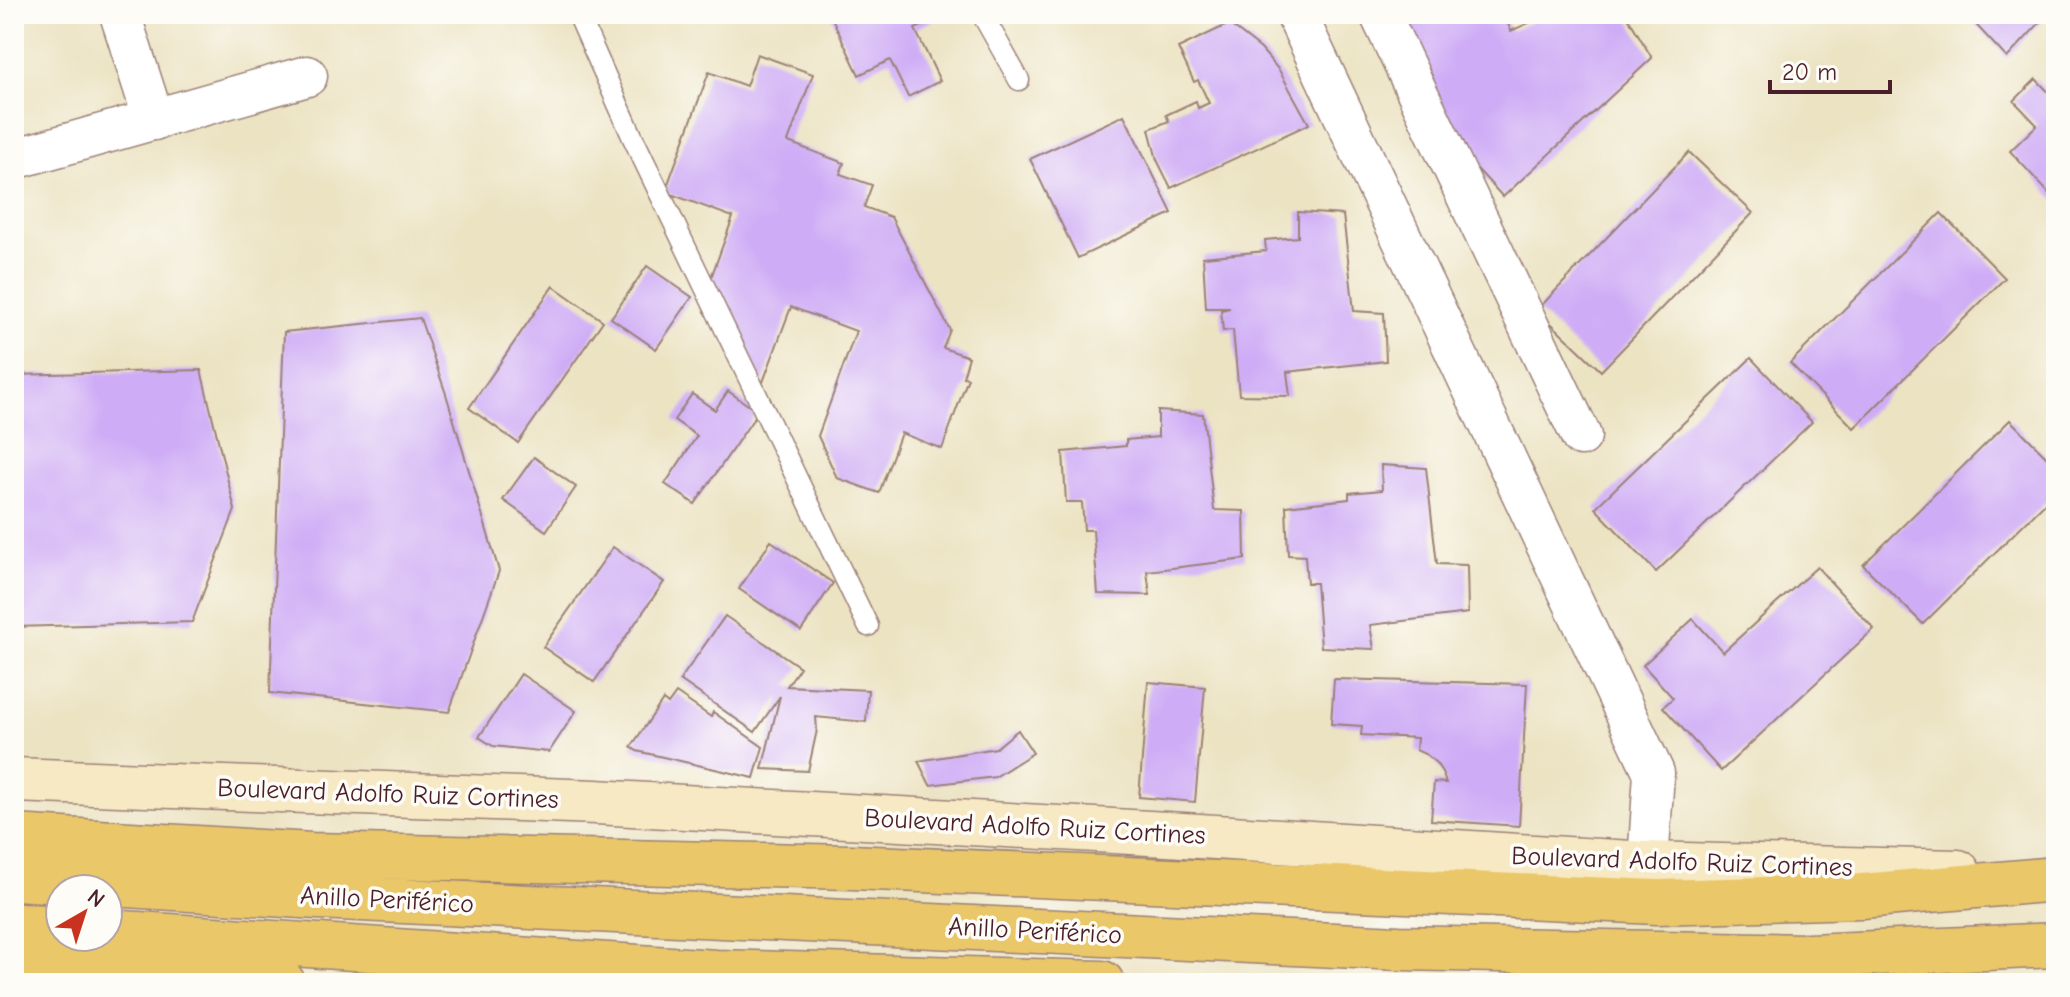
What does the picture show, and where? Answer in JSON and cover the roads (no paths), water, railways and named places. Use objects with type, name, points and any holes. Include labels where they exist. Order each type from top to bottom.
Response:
[{"type":"highway","points":[[14,837],[312,855],[1653,883],[1862,896],[2056,877]]},
{"type":"highway","name":"Anillo Periférico","points":[[14,878],[317,897],[1399,948],[1809,956],[2056,945]]},
{"type":"highway","points":[[1653,883],[1910,936],[2056,945]]},
{"type":"highway","points":[[14,925],[44,927]]},
{"type":"highway","points":[[124,933],[716,972],[1102,983]]},
{"type":"highway","points":[[14,966],[283,983]]},
{"type":"main road","name":"Boulevard Adolfo Ruiz Cortines","points":[[14,780],[611,803],[1167,834],[1653,883],[2056,877]]},
{"type":"street","points":[[120,14],[154,120]]},
{"type":"street","points":[[1296,14],[1654,773],[1653,883]]},
{"type":"street","points":[[1380,14],[1581,436]]},
{"type":"street","points":[[14,159],[307,76]]},
{"type":"lane","points":[[578,14],[633,138],[868,626]]},
{"type":"lane","points":[[982,14],[1019,80]]}]
